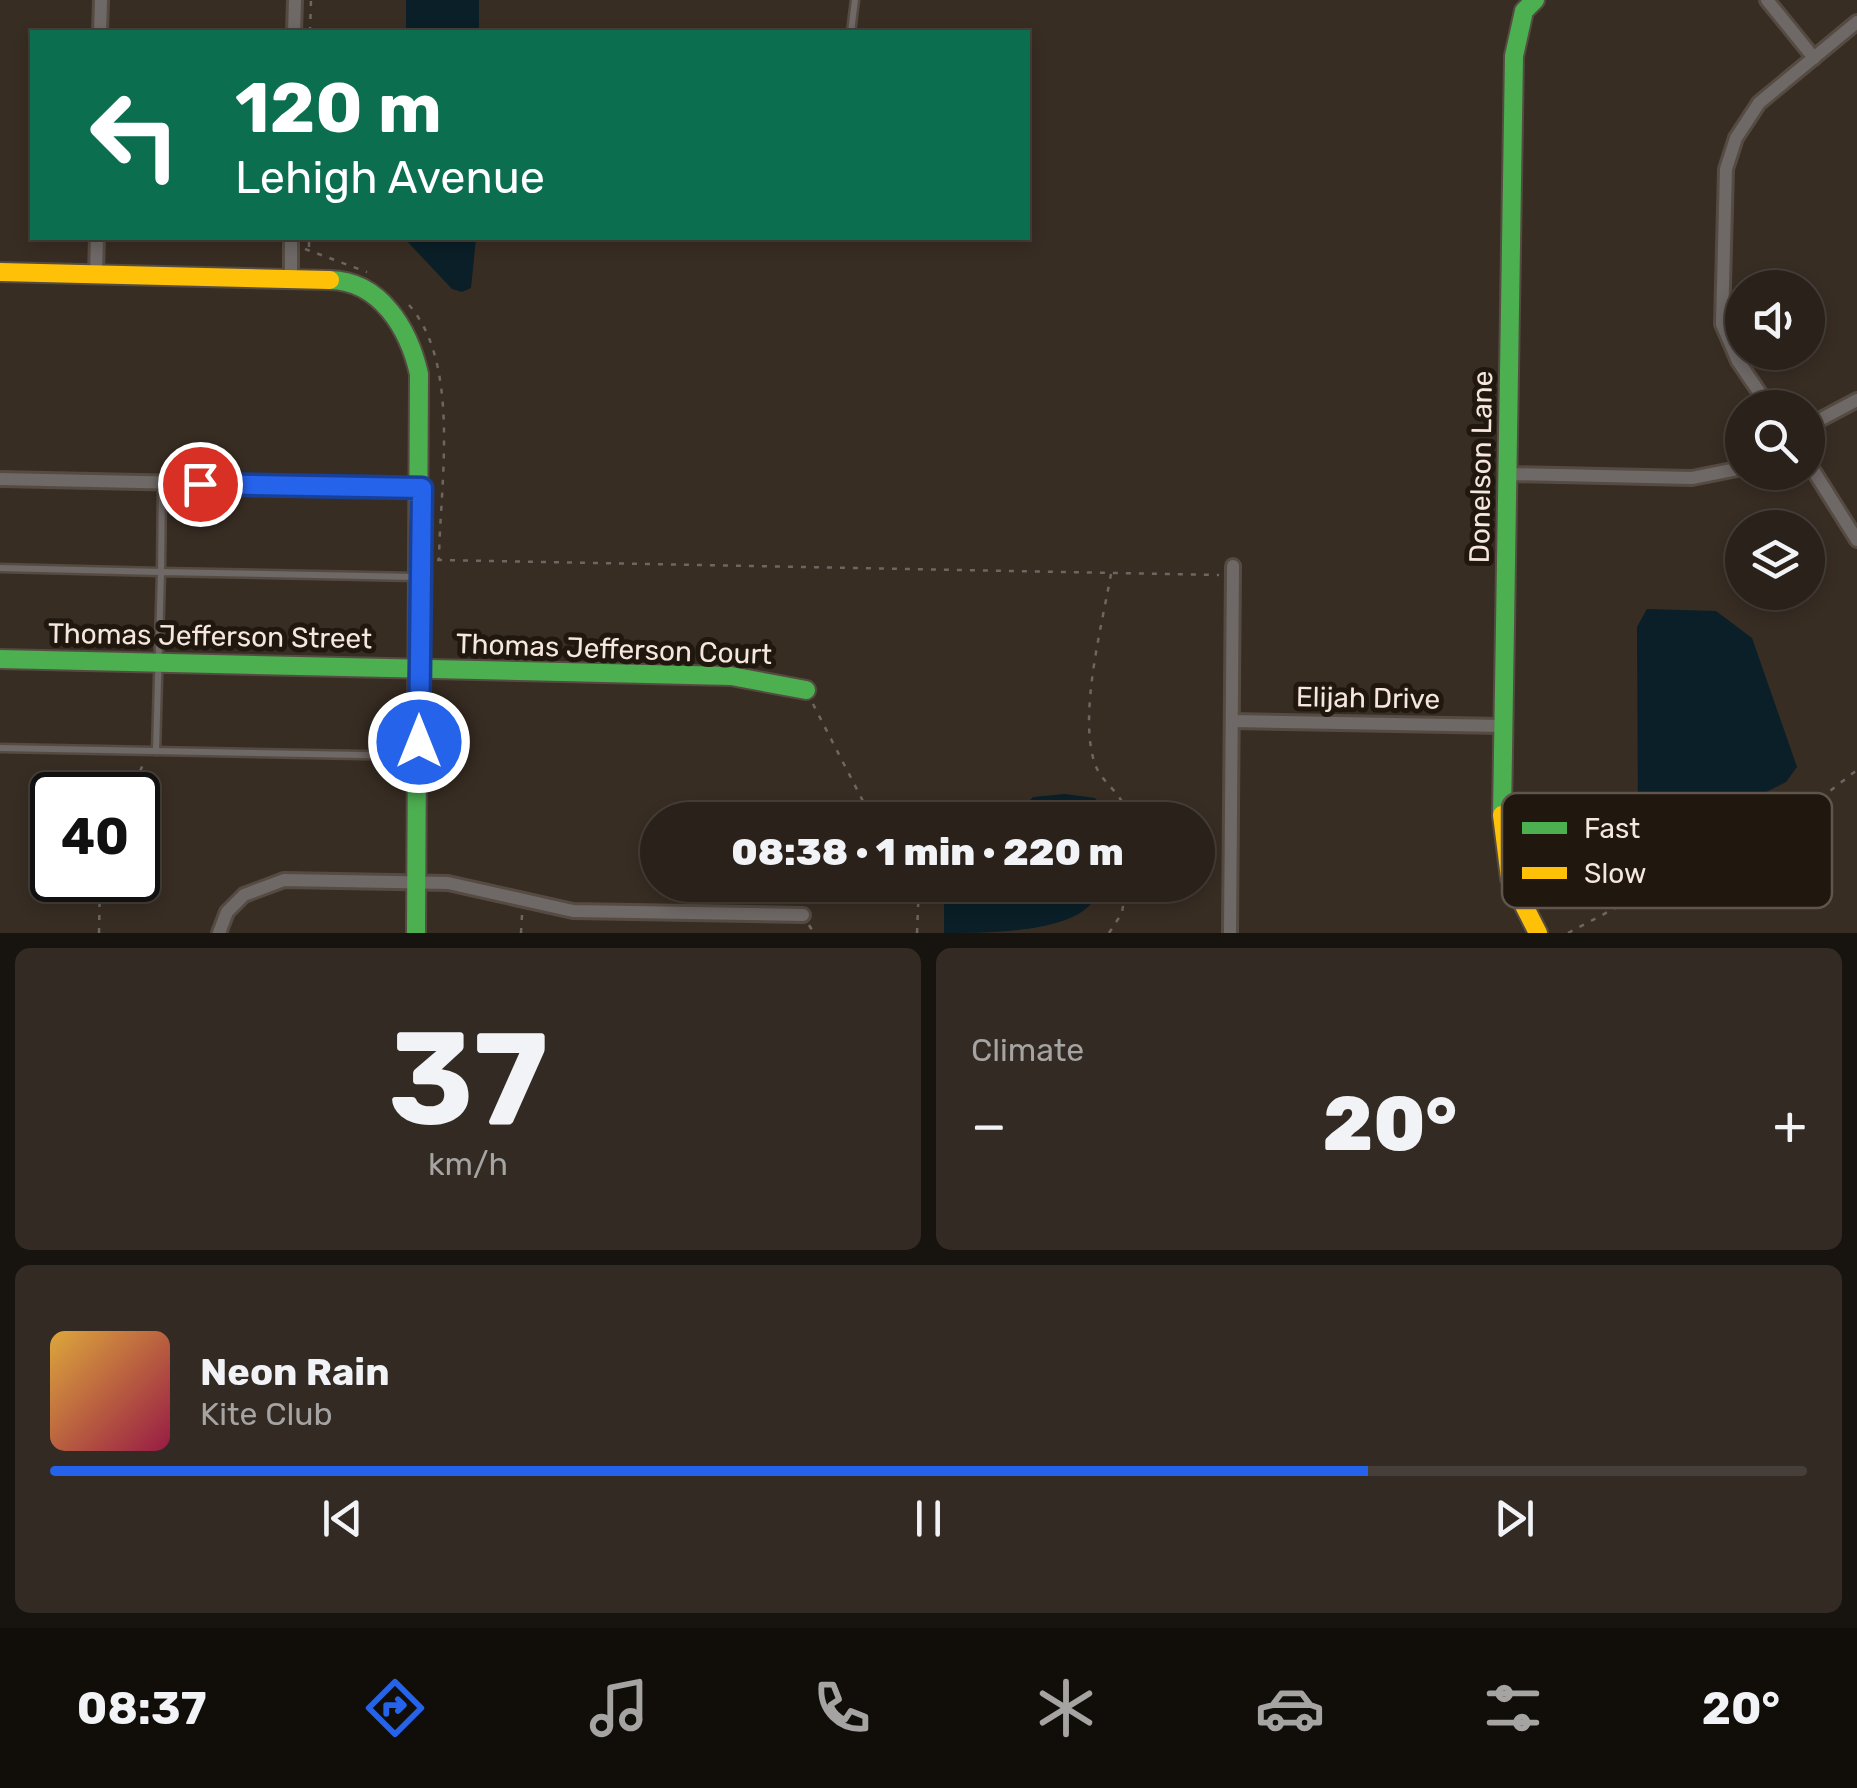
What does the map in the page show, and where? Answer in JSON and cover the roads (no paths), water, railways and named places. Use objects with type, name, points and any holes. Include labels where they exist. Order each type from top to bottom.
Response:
[{"type":"street","points":[[100,30],[101,0]]},
{"type":"street","points":[[294,30],[295,0]]},
{"type":"street","name":"Donelson Lane","points":[[1504,793],[1514,56],[1524,11],[1535,0]]},
{"type":"street","points":[[1767,0],[1814,58]]},
{"type":"street","points":[[1758,390],[1738,361],[1722,324],[1722,190],[1731,150],[1759,104],[1857,22]]},
{"type":"street","points":[[96,274],[97,240]]},
{"type":"street","points":[[291,240],[291,276]]},
{"type":"street","points":[[0,272],[339,280],[356,286],[396,318],[413,342],[422,380],[416,933]]},
{"type":"street","points":[[1825,417],[1857,400]]},
{"type":"street","points":[[1508,474],[1702,478],[1725,472]]},
{"type":"street","points":[[0,480],[422,488]]},
{"type":"street","points":[[1825,489],[1857,540]]},
{"type":"street","points":[[1230,933],[1233,571]]},
{"type":"street","name":"Thomas Jefferson Street","points":[[0,659],[420,668]]},
{"type":"street","name":"Thomas Jefferson Court","points":[[420,668],[757,677],[806,690]]},
{"type":"street","name":"Elijah Drive","points":[[1232,721],[1504,726]]},
{"type":"street","points":[[218,933],[236,902],[274,881],[462,885],[573,911],[803,915]]},
{"type":"street","name":"Donelson Lane","points":[[1525,908],[1538,933]]},
{"type":"lane","points":[[851,30],[855,0]]},
{"type":"lane","points":[[156,751],[162,483]]},
{"type":"lane","points":[[0,568],[161,572],[421,569]]},
{"type":"lane","points":[[0,748],[418,756]]},
{"type":"water","points":[[406,0],[479,0],[479,30],[406,30]]},
{"type":"water","points":[[406,240],[476,240],[471,288],[462,292],[452,289]]},
{"type":"water","points":[[1647,609],[1716,611],[1752,638],[1797,767],[1786,782],[1765,793],[1638,793],[1637,627]]},
{"type":"water","points":[[1065,794],[1095,798],[1098,802],[1028,802],[1033,797]]},
{"type":"water","points":[[944,902],[1092,902],[1080,913],[1038,927],[944,933]]}]
